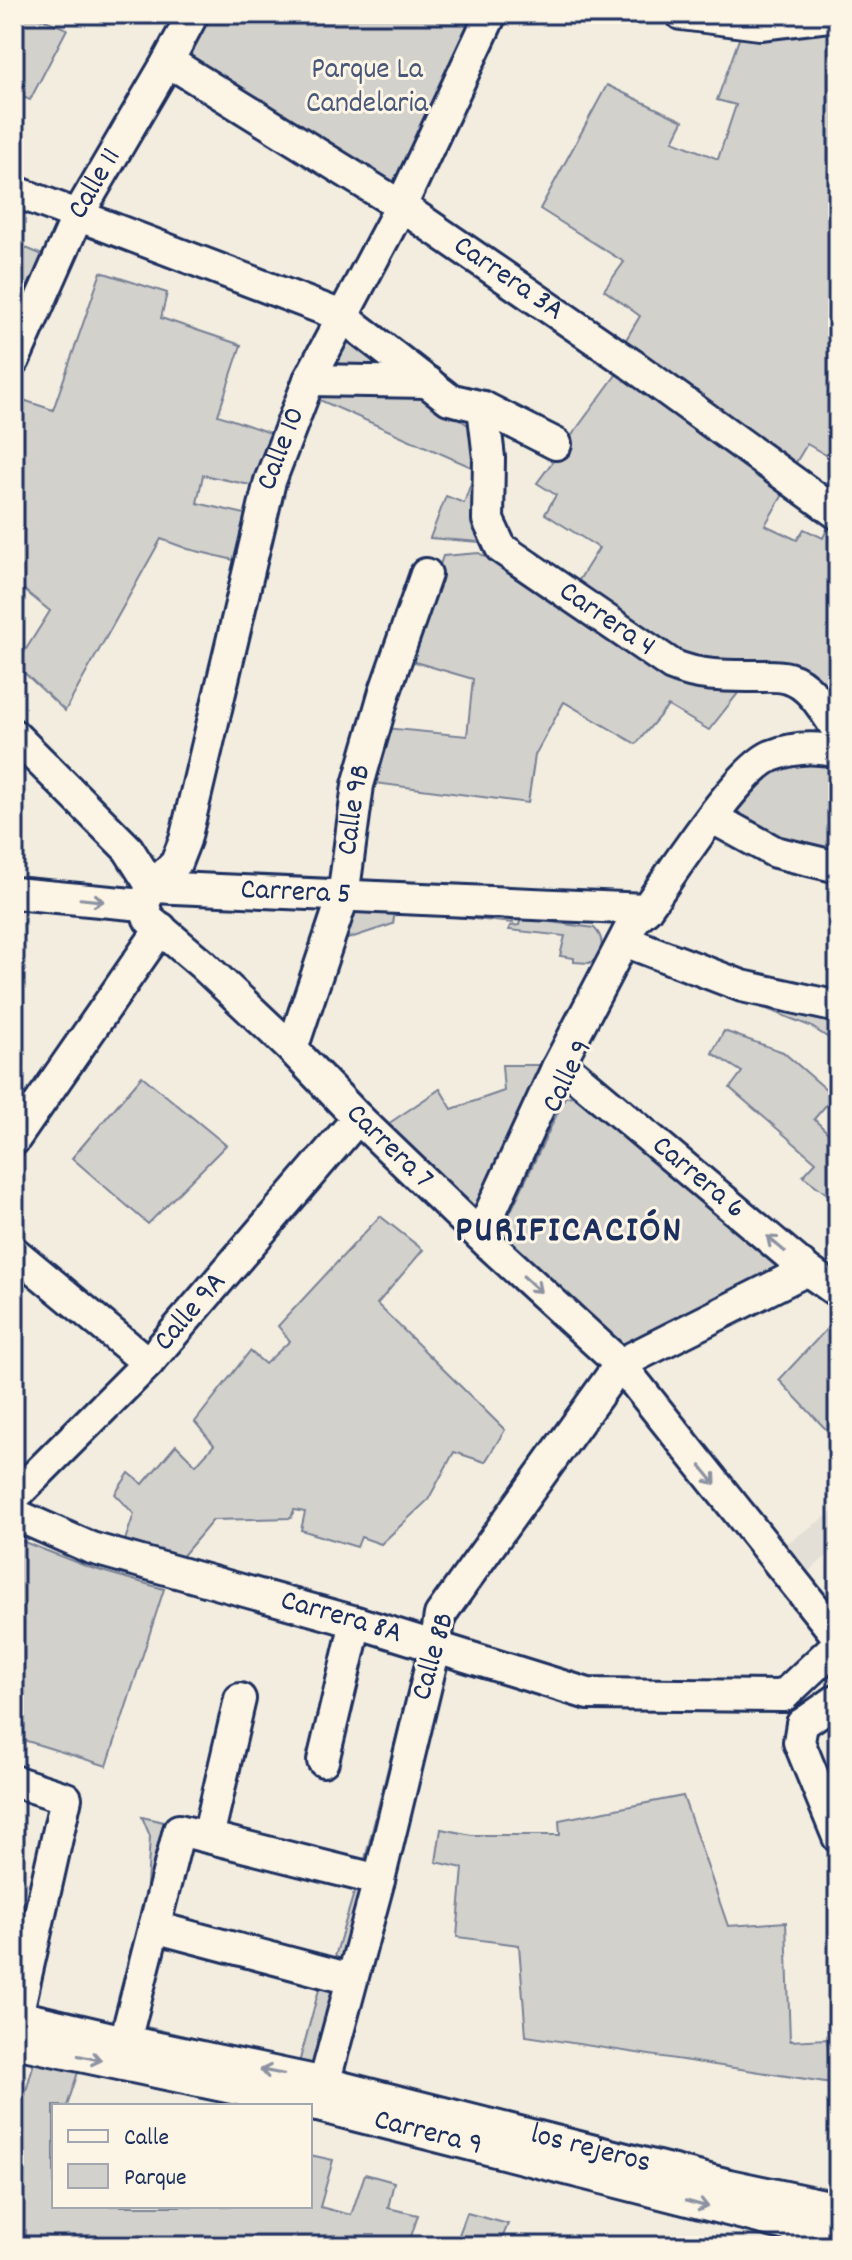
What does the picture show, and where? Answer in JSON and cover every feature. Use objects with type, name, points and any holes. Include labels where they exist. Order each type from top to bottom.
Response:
[{"type":"street","name":"Calle 11","points":[[16,349],[78,215],[193,14]]},
{"type":"street","name":"Calle 10","points":[[14,1140],[176,863],[185,840],[270,481],[309,380],[401,206],[491,14]]},
{"type":"street","points":[[681,14],[760,24],[838,15]]},
{"type":"street","name":"Carrera 3A","points":[[168,61],[401,206],[631,364],[838,514]]},
{"type":"street","points":[[14,191],[342,316],[449,399],[483,407],[556,444]]},
{"type":"street","points":[[309,380],[428,382]]},
{"type":"street","name":"Carrera 4","points":[[483,407],[489,458],[488,520],[501,548],[672,665],[690,673],[709,676],[789,678],[805,687],[838,731]]},
{"type":"street","name":"Calle 9B","points":[[292,1049],[343,897],[358,785],[385,691],[426,574]]},
{"type":"street","points":[[14,735],[128,849],[152,907],[14,893]]},
{"type":"street","name":"Calle 9","points":[[485,1240],[635,919],[646,909],[744,777],[770,757],[815,746],[838,752]]},
{"type":"street","points":[[713,818],[775,852],[838,867]]},
{"type":"street","name":"Carrera 5","points":[[152,907],[343,897],[646,909]]},
{"type":"street","name":"Carrera 7","points":[[152,907],[358,1118],[620,1364],[838,1637]]},
{"type":"street","name":"Calle 9","points":[[564,1070],[647,924],[646,909]]},
{"type":"street","points":[[635,945],[742,986],[838,1007]]},
{"type":"street","name":"Carrera 6","points":[[564,1070],[807,1270],[838,1292]]},
{"type":"street","name":"Calle 9A","points":[[14,1497],[148,1363],[358,1118]]},
{"type":"street","points":[[14,1252],[148,1363]]},
{"type":"street","name":"Calle 8B","points":[[321,2094],[379,1880],[435,1648],[440,1615],[620,1364],[807,1270]]},
{"type":"street","name":"Carrera 8A","points":[[14,1514],[91,1548],[356,1622],[588,1694],[783,1696]]},
{"type":"street","points":[[323,1761],[356,1622]]},
{"type":"street","points":[[838,1644],[783,1696],[802,1724],[817,1730],[838,1783]]},
{"type":"street","points":[[208,1837],[240,1699]]},
{"type":"street","points":[[838,1699],[802,1724],[799,1742],[838,1837]]},
{"type":"street","points":[[14,1781],[66,1798],[15,2025]]},
{"type":"street","points":[[125,2041],[179,1830],[379,1880]]},
{"type":"street","points":[[154,1927],[351,1979]]},
{"type":"street","name":"los rejeros","points":[[15,2025],[125,2041],[321,2094],[838,2208]]},
{"type":"street","name":"Carrera 9","points":[[15,2025],[321,2094],[838,2238]]},
{"type":"shaded area","points":[[838,1508],[838,1546],[806,1574],[783,1546]]},
{"type":"green space","points":[[14,14],[31,14],[67,29],[30,100],[14,93]]},
{"type":"green space","name":"Parque La Candelaria","points":[[199,14],[483,14],[397,195],[179,58]]},
{"type":"green space","points":[[838,23],[838,462],[807,444],[792,469],[621,348],[640,316],[604,290],[624,262],[540,209],[607,85],[683,121],[673,141],[718,159],[736,105],[717,100],[743,28]]},
{"type":"green space","points":[[14,243],[50,258],[33,296],[14,287]]},
{"type":"green space","points":[[101,272],[167,293],[161,318],[241,345],[218,415],[279,436],[255,486],[203,475],[197,503],[249,515],[238,561],[161,539],[65,711],[16,665],[50,611],[24,590],[14,603],[14,397],[53,410]]},
{"type":"green space","points":[[343,330],[407,376],[323,373]]},
{"type":"green space","points":[[621,368],[791,481],[765,525],[797,540],[804,529],[823,538],[829,525],[838,531],[838,712],[829,696],[693,664],[576,585],[599,548],[545,514],[556,495],[537,483]]},
{"type":"green space","points":[[319,386],[421,391],[469,426],[483,461],[492,543],[430,538],[446,496],[464,503],[476,469],[315,398]]},
{"type":"green space","points":[[479,553],[665,670],[742,688],[709,730],[668,706],[636,744],[564,702],[535,755],[528,803],[367,782],[385,728],[467,736],[473,679],[408,660],[443,556]]},
{"type":"green space","points":[[838,762],[838,862],[723,817],[775,763]]},
{"type":"green space","points":[[344,901],[515,913],[513,923],[395,911],[393,924],[341,941]]},
{"type":"green space","points":[[521,918],[594,928],[601,942],[599,958],[589,963],[574,962],[574,958],[560,956],[565,936],[509,930],[510,926],[519,925]]},
{"type":"green space","points":[[728,994],[838,1020],[838,1044],[810,1026]]},
{"type":"green space","points":[[724,1031],[783,1052],[834,1096],[814,1119],[838,1143],[838,1202],[803,1176],[816,1162],[730,1088],[742,1072],[712,1053]]},
{"type":"green space","points":[[502,1065],[542,1065],[479,1223],[376,1132],[440,1089],[452,1109],[504,1091]]},
{"type":"green space","points":[[142,1076],[226,1145],[148,1224],[72,1158]]},
{"type":"green space","points":[[582,1095],[782,1255],[780,1276],[628,1353],[502,1251],[500,1234],[565,1097]]},
{"type":"green space","points":[[380,1216],[423,1250],[377,1304],[505,1430],[485,1462],[454,1452],[428,1500],[381,1544],[361,1537],[357,1547],[301,1530],[305,1512],[294,1510],[291,1518],[213,1520],[175,1565],[122,1549],[134,1514],[115,1494],[129,1473],[143,1484],[176,1445],[196,1465],[214,1445],[195,1422],[250,1351],[265,1364],[290,1341],[278,1326]]},
{"type":"green space","points":[[834,1321],[838,1324],[838,1442],[779,1380]]},
{"type":"green space","points":[[14,1538],[88,1567],[164,1589],[107,1766],[14,1737]]},
{"type":"green space","points":[[417,1654],[425,1656],[372,1864],[364,1863]]},
{"type":"green space","points":[[683,1796],[728,1926],[786,1922],[790,2041],[827,2039],[832,2083],[526,2036],[519,1945],[457,1937],[463,1868],[436,1862],[441,1829],[472,1835],[560,1835],[559,1820]]},
{"type":"green space","points":[[142,1817],[176,1825],[145,1919],[150,1836]]},
{"type":"green space","points":[[356,1886],[364,1888],[342,1962],[334,1960]]},
{"type":"green space","points":[[321,1982],[335,1985],[310,2075],[135,2036],[138,2025],[299,2063]]},
{"type":"green space","points":[[36,2055],[81,2063],[68,2104],[52,2104],[52,2208],[312,2208],[312,2155],[333,2160],[320,2207],[351,2215],[365,2174],[394,2182],[388,2208],[418,2215],[408,2246],[14,2246],[16,2127]]},
{"type":"green space","points":[[467,2213],[508,2224],[499,2246],[455,2246]]},
{"type":"district","name":"PURIFICACIÓN","points":[[569,1232]]}]
